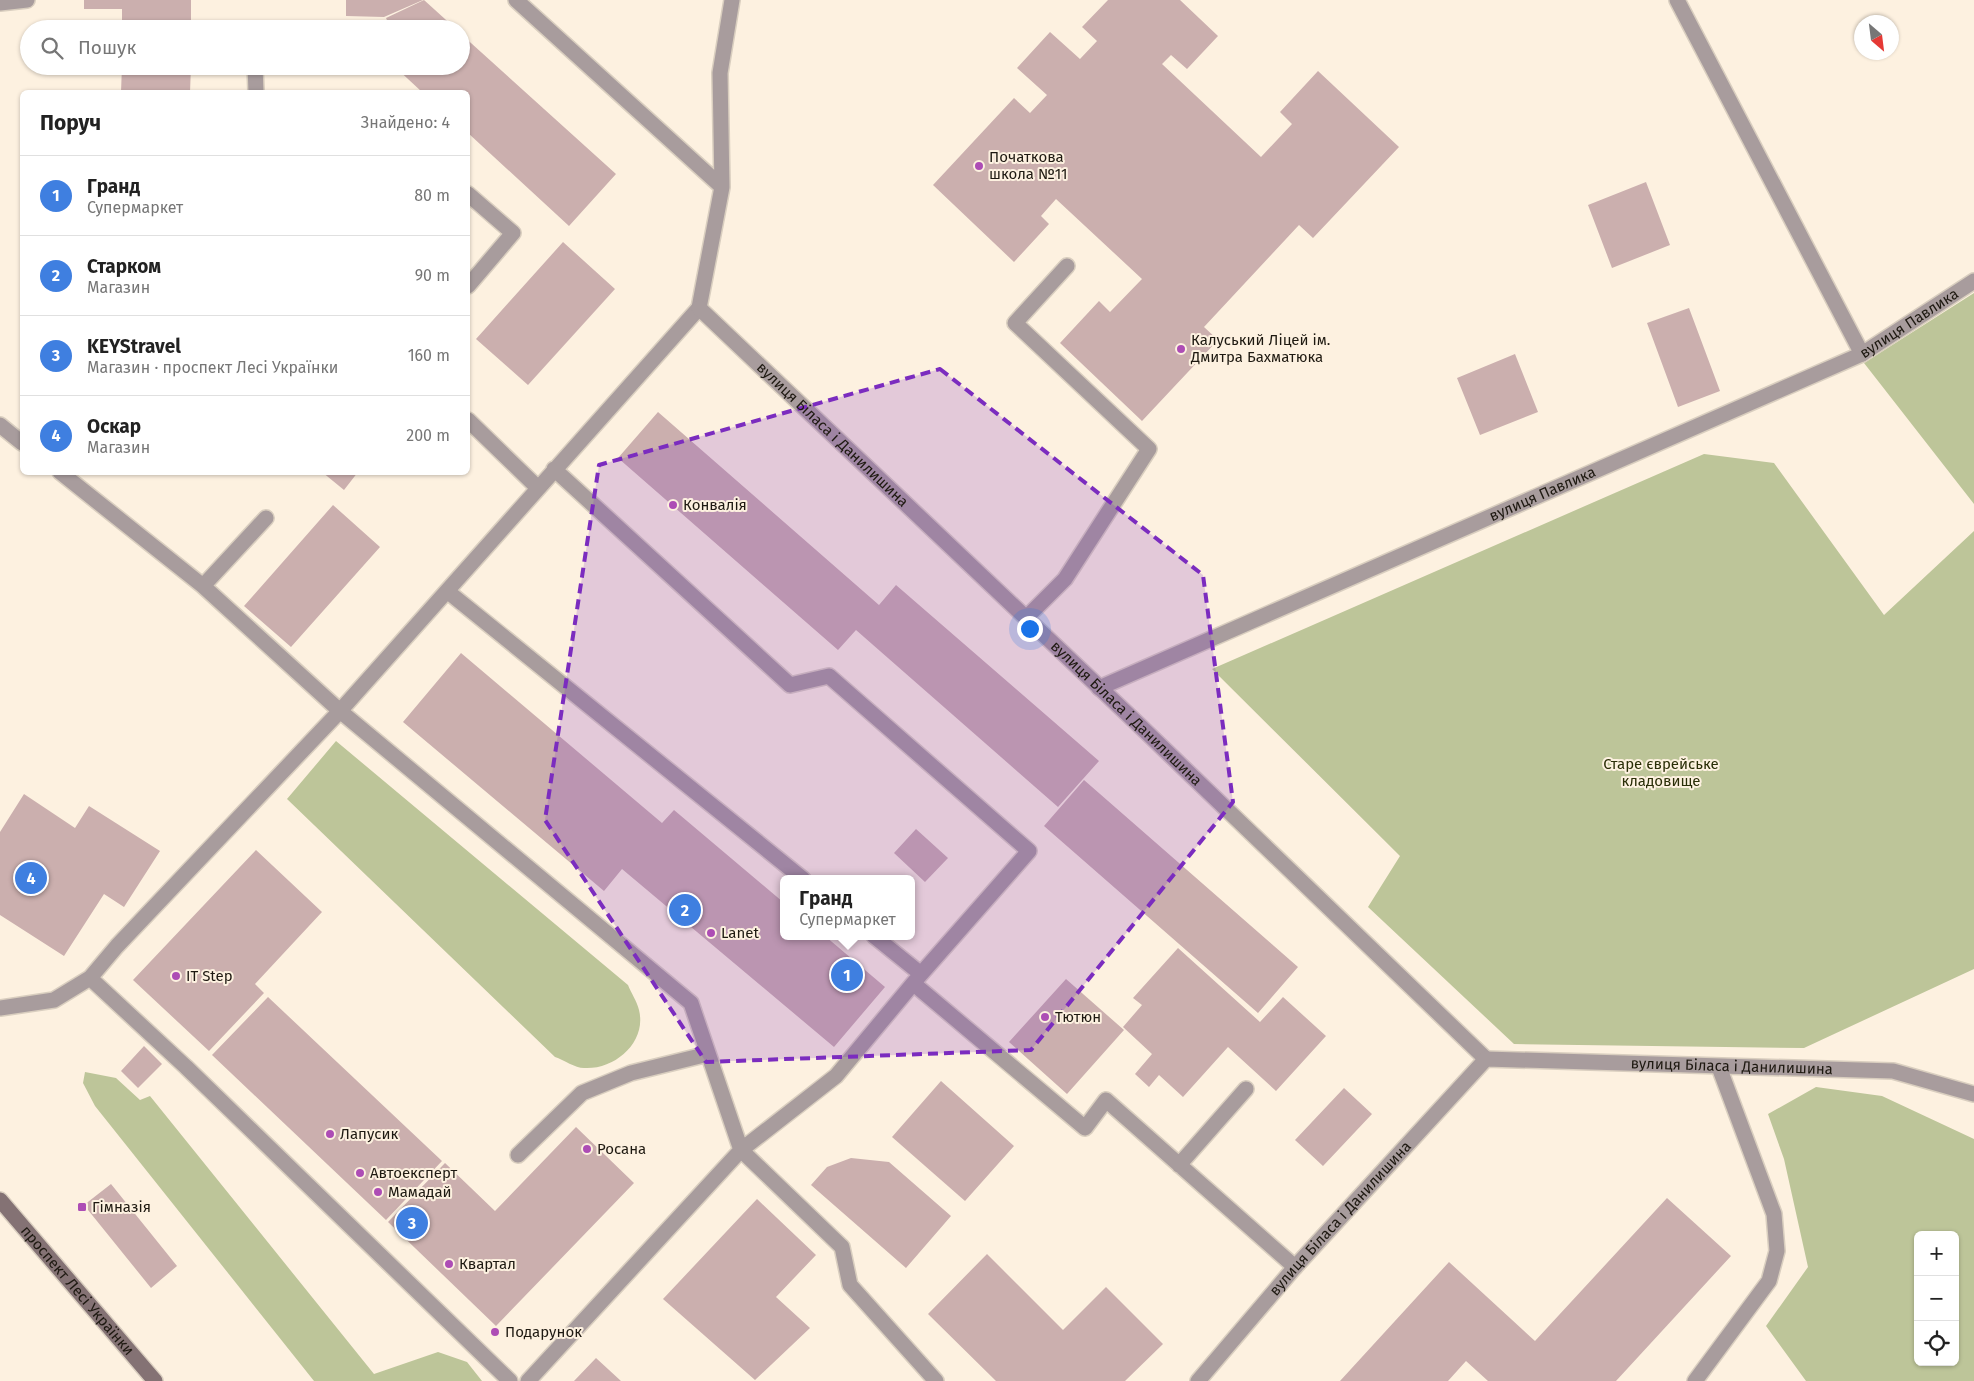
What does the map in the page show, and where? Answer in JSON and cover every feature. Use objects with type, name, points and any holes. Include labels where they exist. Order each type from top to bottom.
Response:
[{"type":"main road","name":"проспект Лесі Українки","points":[[0,1200],[155,1381]]},
{"type":"street","points":[[0,3],[27,0]]},
{"type":"street","points":[[516,0],[722,187]]},
{"type":"street","points":[[0,1008],[54,1000],[90,978],[117,946],[340,711],[699,308],[722,187],[720,73],[732,0]]},
{"type":"street","points":[[1678,0],[1862,354]]},
{"type":"street","points":[[255,75],[256,90]]},
{"type":"street","points":[[470,196],[513,233],[470,284]]},
{"type":"street","points":[[1026,618],[1065,578],[1149,449],[1144,442],[1015,322],[1067,266]]},
{"type":"street","name":"вулиця Павлика","points":[[1099,688],[1862,354],[1974,280]]},
{"type":"street","name":"вулиця Біласа і Данилишина","points":[[699,308],[1486,1059],[1893,1071],[1974,1094]]},
{"type":"street","points":[[470,422],[538,488]]},
{"type":"street","points":[[0,425],[20,441]]},
{"type":"street","points":[[528,1381],[741,1150],[836,1076],[917,979],[1029,851],[829,676],[790,685],[554,469]]},
{"type":"street","points":[[64,475],[204,586],[340,711],[691,1003],[741,1150],[842,1247],[850,1285],[936,1381]]},
{"type":"street","points":[[204,586],[266,518]]},
{"type":"street","points":[[447,591],[798,875]]},
{"type":"street","points":[[878,940],[917,979],[1084,1128],[1106,1100],[1295,1267]]},
{"type":"street","points":[[90,978],[186,1067],[510,1381]]},
{"type":"street","points":[[518,1155],[582,1093],[631,1072],[708,1054]]},
{"type":"street","name":"вулиця Біласа і Данилишина","points":[[1198,1381],[1295,1267],[1486,1059]]},
{"type":"street","points":[[1695,1381],[1769,1281],[1777,1250],[1774,1214],[1719,1067]]},
{"type":"street","points":[[1179,1164],[1246,1089]]},
{"type":"highlighted area","points":[[940,369],[1203,575],[1233,802],[1031,1050],[706,1062],[545,820],[599,465]]},
{"type":"green space","points":[[1974,293],[1974,504],[1864,363]]},
{"type":"green space","name":"Старе єврейське кладовище","points":[[1704,454],[1774,463],[1884,615],[1974,531],[1974,969],[1804,1048],[1514,1044],[1368,907],[1400,856],[1212,669]]},
{"type":"green space","points":[[336,741],[628,985],[639,1010],[640,1022],[638,1033],[626,1052],[607,1064],[584,1068],[555,1057],[287,799]]},
{"type":"green space","points":[[85,1072],[116,1078],[140,1100],[150,1096],[374,1374],[438,1352],[467,1362],[482,1381],[314,1381],[95,1106],[83,1083]]},
{"type":"green space","points":[[1816,1087],[1882,1096],[1974,1139],[1974,1381],[1806,1381],[1766,1326],[1808,1267],[1784,1159],[1768,1114]]},
{"type":"building","points":[[84,0],[191,0],[191,20],[122,20],[122,9],[84,9]]},
{"type":"building","points":[[346,0],[423,0],[384,17],[346,16]]},
{"type":"building","points":[[424,0],[446,20],[387,20],[386,18]]},
{"type":"building","points":[[1108,0],[1180,0],[1218,36],[1187,69],[1171,55],[1162,64],[1261,157],[1292,124],[1280,112],[1318,71],[1399,147],[1313,238],[1299,225],[1204,327],[1218,340],[1142,421],[1060,343],[1099,301],[1110,312],[1142,279],[1056,199],[1041,216],[1049,224],[1014,262],[933,185],[1014,98],[1030,113],[1047,95],[1017,68],[1050,32],[1080,59],[1097,41],[1082,27]]},
{"type":"building","points":[[470,42],[616,174],[569,226],[470,135],[470,90],[420,90],[404,75],[470,75]]},
{"type":"building","points":[[122,75],[191,75],[190,90],[121,90]]},
{"type":"building","points":[[1646,182],[1670,245],[1612,268],[1588,205]]},
{"type":"building","points":[[563,242],[615,289],[528,385],[476,339]]},
{"type":"building","points":[[1689,308],[1720,391],[1678,407],[1647,323]]},
{"type":"building","points":[[1515,354],[1538,412],[1480,435],[1457,378]]},
{"type":"building","points":[[658,412],[879,605],[896,585],[1099,761],[1058,807],[856,630],[838,650],[618,458]]},
{"type":"building","points":[[326,475],[356,475],[344,490]]},
{"type":"building","points":[[333,505],[380,547],[291,647],[244,606]]},
{"type":"building","points":[[461,653],[662,823],[674,810],[780,899],[780,940],[830,940],[885,987],[834,1047],[622,869],[604,891],[403,722]]},
{"type":"building","points":[[1084,780],[1298,967],[1258,1013],[1044,826]]},
{"type":"building","points":[[24,794],[75,828],[89,806],[160,851],[124,907],[104,894],[64,956],[0,915],[0,832]]},
{"type":"building","points":[[916,829],[948,858],[925,882],[894,853]]},
{"type":"building","points":[[256,850],[322,912],[255,984],[264,993],[209,1051],[133,980]]},
{"type":"building","points":[[1178,948],[1260,1022],[1283,997],[1326,1036],[1276,1091],[1228,1047],[1183,1097],[1159,1075],[1149,1087],[1135,1074],[1152,1054],[1123,1027],[1142,1005],[1133,998]]},
{"type":"building","points":[[1066,979],[1124,1030],[1067,1094],[1009,1042]]},
{"type":"building","points":[[268,997],[442,1161],[386,1220],[212,1055]]},
{"type":"building","points":[[144,1046],[162,1064],[138,1088],[121,1071]]},
{"type":"building","points":[[941,1081],[1014,1146],[965,1201],[892,1137]]},
{"type":"building","points":[[1344,1088],[1372,1114],[1323,1166],[1295,1140]]},
{"type":"building","points":[[576,1127],[634,1183],[496,1326],[388,1222],[445,1163],[495,1211]]},
{"type":"building","points":[[851,1158],[889,1162],[951,1216],[906,1268],[811,1185],[827,1167]]},
{"type":"building","points":[[111,1184],[177,1266],[151,1288],[84,1205]]},
{"type":"building","points":[[1667,1198],[1731,1256],[1616,1381],[1488,1381],[1466,1361],[1448,1381],[1340,1381],[1449,1262],[1535,1341]]},
{"type":"building","points":[[757,1199],[816,1255],[776,1297],[810,1328],[755,1380],[663,1299]]},
{"type":"building","points":[[987,1254],[1063,1330],[1106,1287],[1163,1344],[1125,1381],[996,1381],[928,1314]]},
{"type":"building","points":[[596,1358],[621,1381],[574,1381]]},
{"type":"place","name":"Початкова школа №11","points":[[979,166]]},
{"type":"place","name":"Калуський Ліцей ім. Дмитра Бахматюка","points":[[1181,349]]},
{"type":"place","name":"Конвалія","points":[[673,505]]},
{"type":"place","name":"Оскар","points":[[31,878]]},
{"type":"place","name":"Старком","points":[[685,910]]},
{"type":"place","name":"Lanet","points":[[711,933]]},
{"type":"place","name":"Гранд","points":[[847,975]]},
{"type":"place","name":"IT Step","points":[[176,976]]},
{"type":"place","name":"Тютюн","points":[[1045,1017]]},
{"type":"place","name":"Лапусик","points":[[330,1134]]},
{"type":"place","name":"Росана","points":[[587,1149]]},
{"type":"place","name":"Автоексперт","points":[[360,1173]]},
{"type":"place","name":"Мамадай","points":[[378,1192]]},
{"type":"place","name":"Гімназія","points":[[82,1207]]},
{"type":"place","name":"KEYStravel","points":[[412,1223]]},
{"type":"place","name":"Квартал","points":[[449,1264]]},
{"type":"place","name":"Подарунок","points":[[495,1332]]}]
